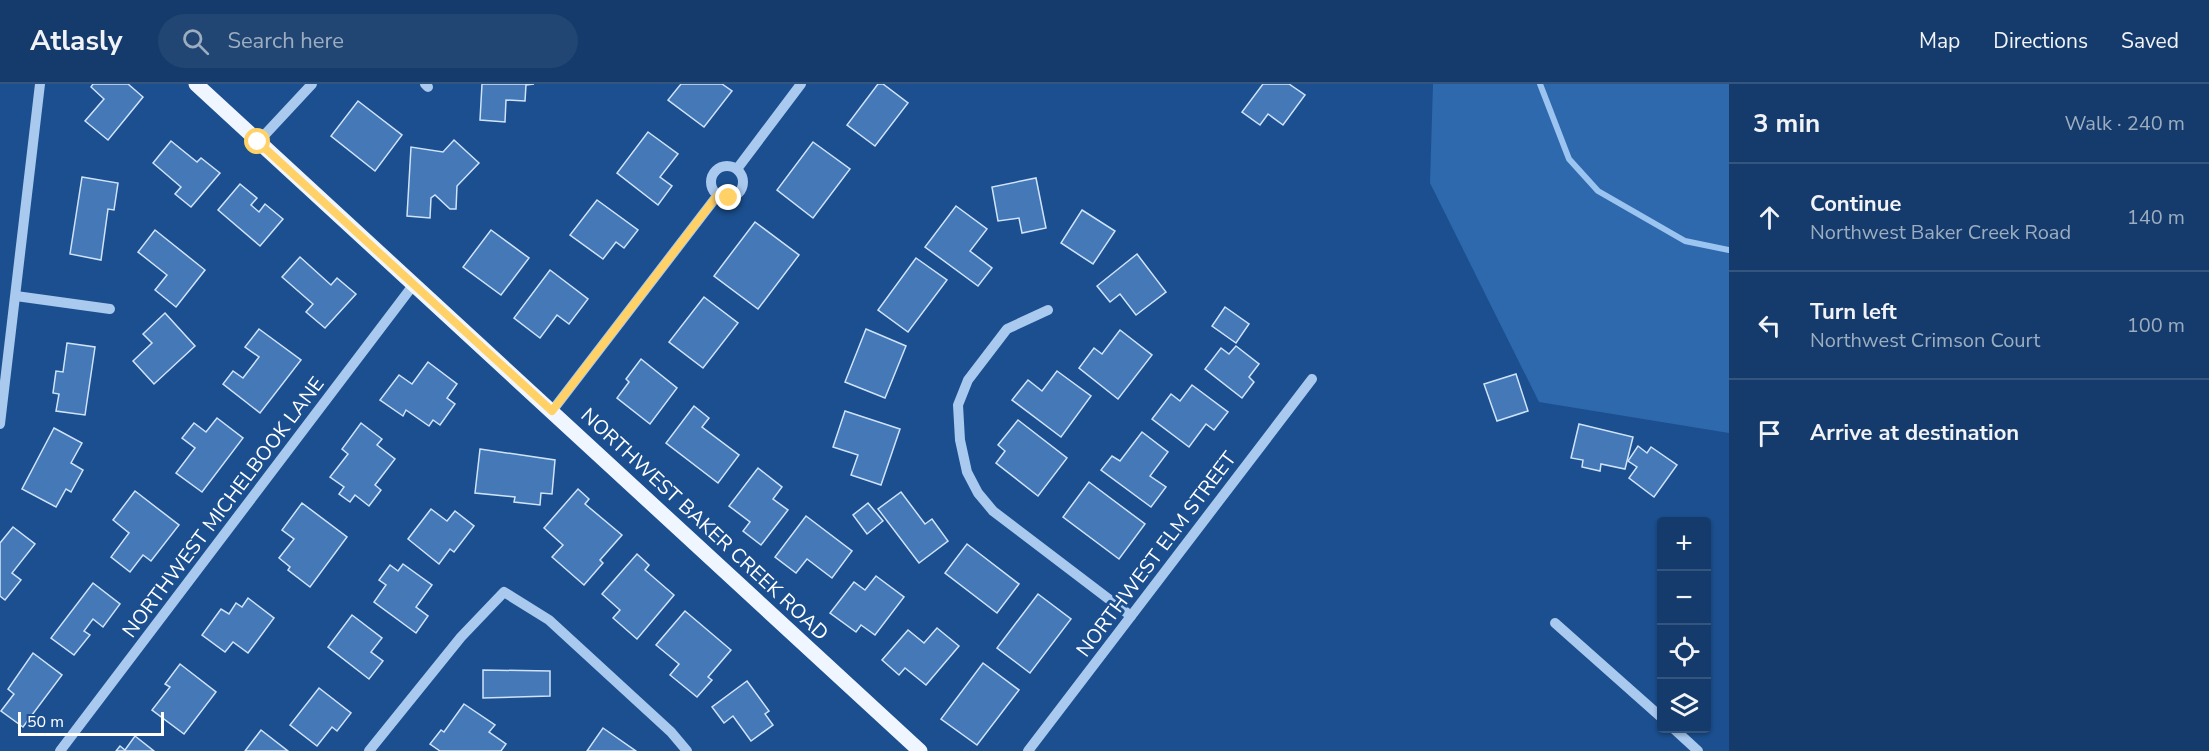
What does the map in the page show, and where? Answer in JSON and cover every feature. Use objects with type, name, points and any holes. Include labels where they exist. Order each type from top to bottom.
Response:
[{"type":"main road","name":"NORTHWEST BAKER CREEK ROAD","points":[[196,84],[920,751]]},
{"type":"street","points":[[0,424],[40,84]]},
{"type":"street","points":[[258,142],[312,84]]},
{"type":"street","points":[[737,169],[801,84]]},
{"type":"street","points":[[728,166],[737,169],[742,177],[741,191],[729,198],[717,196],[710,184],[715,170],[728,166]]},
{"type":"street","points":[[552,411],[717,196]]},
{"type":"street","name":"NORTHWEST MICHELBOOK LANE","points":[[60,751],[414,284]]},
{"type":"street","points":[[16,296],[110,309]]},
{"type":"street","points":[[1048,310],[1007,329],[968,380],[958,405],[960,440],[967,472],[978,493],[993,511],[1131,616]]},
{"type":"street","name":"NORTHWEST ELM STREET","points":[[1028,751],[1312,379]]},
{"type":"street","points":[[369,751],[461,637],[504,592],[549,620],[671,732],[687,751]]},
{"type":"street","points":[[1555,623],[1657,714]]},
{"type":"street","points":[[1678,733],[1698,751]]},
{"type":"shaded area","points":[[1433,84],[1729,84],[1729,433],[1539,402],[1430,183]]},
{"type":"building","points":[[93,84],[128,84],[143,97],[108,140],[85,121],[104,99],[91,87]]},
{"type":"building","points":[[482,84],[534,84],[526,85],[525,101],[506,100],[505,122],[480,120]]},
{"type":"building","points":[[681,84],[722,84],[732,91],[704,127],[668,100]]},
{"type":"building","points":[[878,84],[883,84],[908,103],[875,146],[847,125]]},
{"type":"building","points":[[1263,84],[1289,84],[1305,95],[1283,125],[1268,114],[1260,125],[1242,112]]},
{"type":"building","points":[[358,101],[402,135],[375,171],[331,136]]},
{"type":"building","points":[[648,132],[678,154],[660,177],[672,186],[658,205],[617,173]]},
{"type":"building","points":[[454,140],[479,163],[457,186],[456,209],[450,209],[435,195],[431,198],[430,218],[407,216],[411,147],[443,152]]},
{"type":"building","points":[[171,141],[197,162],[201,158],[220,173],[191,207],[175,194],[181,187],[153,163]]},
{"type":"building","points":[[813,142],[850,169],[813,218],[777,190]]},
{"type":"building","points":[[82,177],[118,183],[114,210],[108,209],[101,260],[70,254]]},
{"type":"building","points":[[1036,178],[1046,228],[1022,233],[1019,218],[998,221],[992,187]]},
{"type":"building","points":[[240,184],[257,198],[251,205],[259,212],[265,204],[283,219],[260,246],[218,210]]},
{"type":"building","points":[[597,200],[638,230],[624,248],[616,242],[603,259],[570,235]]},
{"type":"building","points":[[956,206],[987,229],[970,251],[992,268],[978,286],[925,247]]},
{"type":"building","points":[[1082,210],[1115,231],[1093,264],[1061,243]]},
{"type":"building","points":[[755,222],[799,255],[758,309],[714,276]]},
{"type":"building","points":[[155,230],[205,270],[176,307],[155,290],[167,275],[138,252]]},
{"type":"building","points":[[491,230],[529,258],[501,295],[463,267]]},
{"type":"building","points":[[1137,254],[1166,292],[1136,315],[1120,294],[1110,302],[1097,286]]},
{"type":"building","points":[[300,257],[331,285],[337,278],[356,294],[325,328],[306,312],[313,304],[282,277]]},
{"type":"building","points":[[916,258],[947,280],[908,332],[878,310]]},
{"type":"building","points":[[550,270],[588,299],[569,324],[557,315],[540,338],[514,318]]},
{"type":"building","points":[[704,297],[738,323],[703,368],[669,342]]},
{"type":"building","points":[[1225,307],[1249,324],[1236,343],[1212,326]]},
{"type":"building","points":[[165,313],[195,346],[154,384],[133,361],[152,343],[143,334]]},
{"type":"building","points":[[259,329],[301,360],[260,413],[223,384],[233,371],[243,378],[259,357],[245,347]]},
{"type":"building","points":[[866,329],[906,346],[885,398],[845,382]]},
{"type":"building","points":[[1120,330],[1152,355],[1118,399],[1079,368],[1094,348],[1102,354]]},
{"type":"building","points":[[67,343],[95,347],[85,415],[56,411],[59,394],[53,393],[56,371],[63,372]]},
{"type":"building","points":[[1236,346],[1259,364],[1249,377],[1254,382],[1242,398],[1205,369],[1221,348],[1229,354]]},
{"type":"building","points":[[641,359],[677,388],[650,424],[617,398],[629,382],[626,379]]},
{"type":"building","points":[[428,362],[457,384],[447,398],[455,404],[440,425],[433,420],[429,426],[406,410],[403,416],[380,400],[399,375],[412,384]]},
{"type":"building","points":[[1057,371],[1091,396],[1061,437],[1012,400],[1028,380],[1042,391]]},
{"type":"building","points":[[1516,374],[1528,411],[1497,421],[1484,384]]},
{"type":"building","points":[[1192,385],[1228,412],[1214,430],[1206,424],[1189,447],[1152,419],[1171,394],[1180,401]]},
{"type":"building","points":[[694,406],[709,418],[702,427],[739,455],[718,483],[666,443]]},
{"type":"building","points":[[845,411],[900,429],[881,485],[851,475],[858,455],[833,447]]},
{"type":"building","points":[[217,418],[243,438],[202,492],[176,473],[195,448],[182,438],[194,423],[206,432]]},
{"type":"building","points":[[1018,420],[1067,458],[1038,496],[996,463],[1005,451],[998,445]]},
{"type":"building","points":[[361,423],[382,439],[377,445],[395,459],[375,485],[381,490],[369,506],[355,495],[350,502],[339,494],[344,487],[330,477],[348,454],[342,449]]},
{"type":"building","points":[[1579,424],[1633,437],[1625,469],[1601,464],[1600,471],[1582,467],[1583,460],[1571,458]]},
{"type":"building","points":[[54,428],[82,443],[71,463],[83,470],[71,492],[66,489],[56,507],[22,489]]},
{"type":"building","points":[[1142,432],[1168,452],[1150,476],[1166,487],[1151,507],[1101,470],[1112,456],[1120,461]]},
{"type":"building","points":[[1638,446],[1647,453],[1651,447],[1677,465],[1654,497],[1629,478],[1637,467],[1628,461]]},
{"type":"building","points":[[480,449],[555,460],[552,494],[541,493],[540,505],[514,502],[515,497],[475,493]]},
{"type":"building","points":[[758,468],[782,487],[773,499],[788,510],[761,545],[743,531],[750,522],[729,506]]},
{"type":"building","points":[[1089,482],[1145,524],[1119,559],[1063,517]]},
{"type":"building","points":[[578,489],[589,499],[585,504],[622,535],[600,560],[603,563],[584,585],[552,557],[563,545],[544,528]]},
{"type":"building","points":[[135,491],[179,525],[151,561],[143,555],[130,572],[111,557],[129,533],[113,520]]},
{"type":"building","points":[[901,492],[925,524],[932,519],[948,541],[919,563],[878,509]]},
{"type":"building","points":[[302,503],[347,537],[310,587],[288,570],[290,567],[279,558],[294,539],[282,530]]},
{"type":"building","points":[[868,503],[883,521],[867,534],[853,515]]},
{"type":"building","points":[[431,509],[447,521],[455,511],[474,526],[454,552],[450,549],[439,564],[408,539]]},
{"type":"building","points":[[806,516],[852,551],[832,578],[807,559],[796,573],[775,557]]},
{"type":"building","points":[[13,527],[35,544],[12,573],[21,580],[5,600],[0,596],[0,543]]},
{"type":"building","points":[[967,544],[1019,584],[997,613],[945,573]]},
{"type":"building","points":[[637,554],[649,565],[645,570],[674,595],[637,639],[613,618],[620,610],[602,594]]},
{"type":"building","points":[[403,564],[432,585],[416,607],[428,616],[416,633],[374,602],[386,585],[379,580],[390,565],[398,571]]},
{"type":"building","points":[[876,576],[904,597],[875,635],[861,625],[856,632],[830,613],[854,582],[865,590]]},
{"type":"building","points":[[93,583],[120,604],[103,627],[93,619],[84,631],[90,635],[74,655],[51,638]]},
{"type":"building","points":[[1038,594],[1071,619],[1030,673],[997,648]]},
{"type":"building","points":[[248,598],[274,618],[248,653],[233,642],[225,652],[202,635],[221,609],[229,614],[236,603],[242,607]]},
{"type":"building","points":[[685,611],[731,650],[708,677],[712,680],[697,697],[670,675],[679,664],[656,645]]},
{"type":"building","points":[[352,615],[382,638],[371,652],[383,661],[369,679],[328,647]]},
{"type":"building","points":[[937,628],[959,646],[926,685],[905,668],[899,675],[882,660],[908,630],[924,643]]},
{"type":"building","points":[[33,653],[62,675],[23,727],[1,711],[14,694],[8,689]]},
{"type":"building","points":[[983,663],[1019,690],[977,745],[941,719]]},
{"type":"building","points":[[180,664],[216,692],[184,734],[152,710],[170,687],[165,684]]},
{"type":"building","points":[[483,670],[550,671],[550,696],[483,698]]},
{"type":"building","points":[[747,681],[769,711],[765,714],[773,725],[751,741],[733,716],[724,723],[712,707]]},
{"type":"building","points":[[319,688],[351,713],[337,731],[332,727],[317,746],[290,725]]},
{"type":"building","points":[[464,704],[495,725],[489,732],[506,744],[501,751],[440,751],[430,744],[441,730],[444,732]]},
{"type":"building","points":[[603,728],[636,751],[587,751]]},
{"type":"building","points":[[261,730],[288,751],[245,751]]},
{"type":"building","points":[[135,736],[154,751],[116,751],[120,746],[125,750]]},
{"type":"waterway","points":[[1540,84],[1569,159],[1598,191],[1685,241],[1729,250]]},
{"type":"route","points":[[258,142],[552,411],[571,390],[717,196],[729,198]]}]
